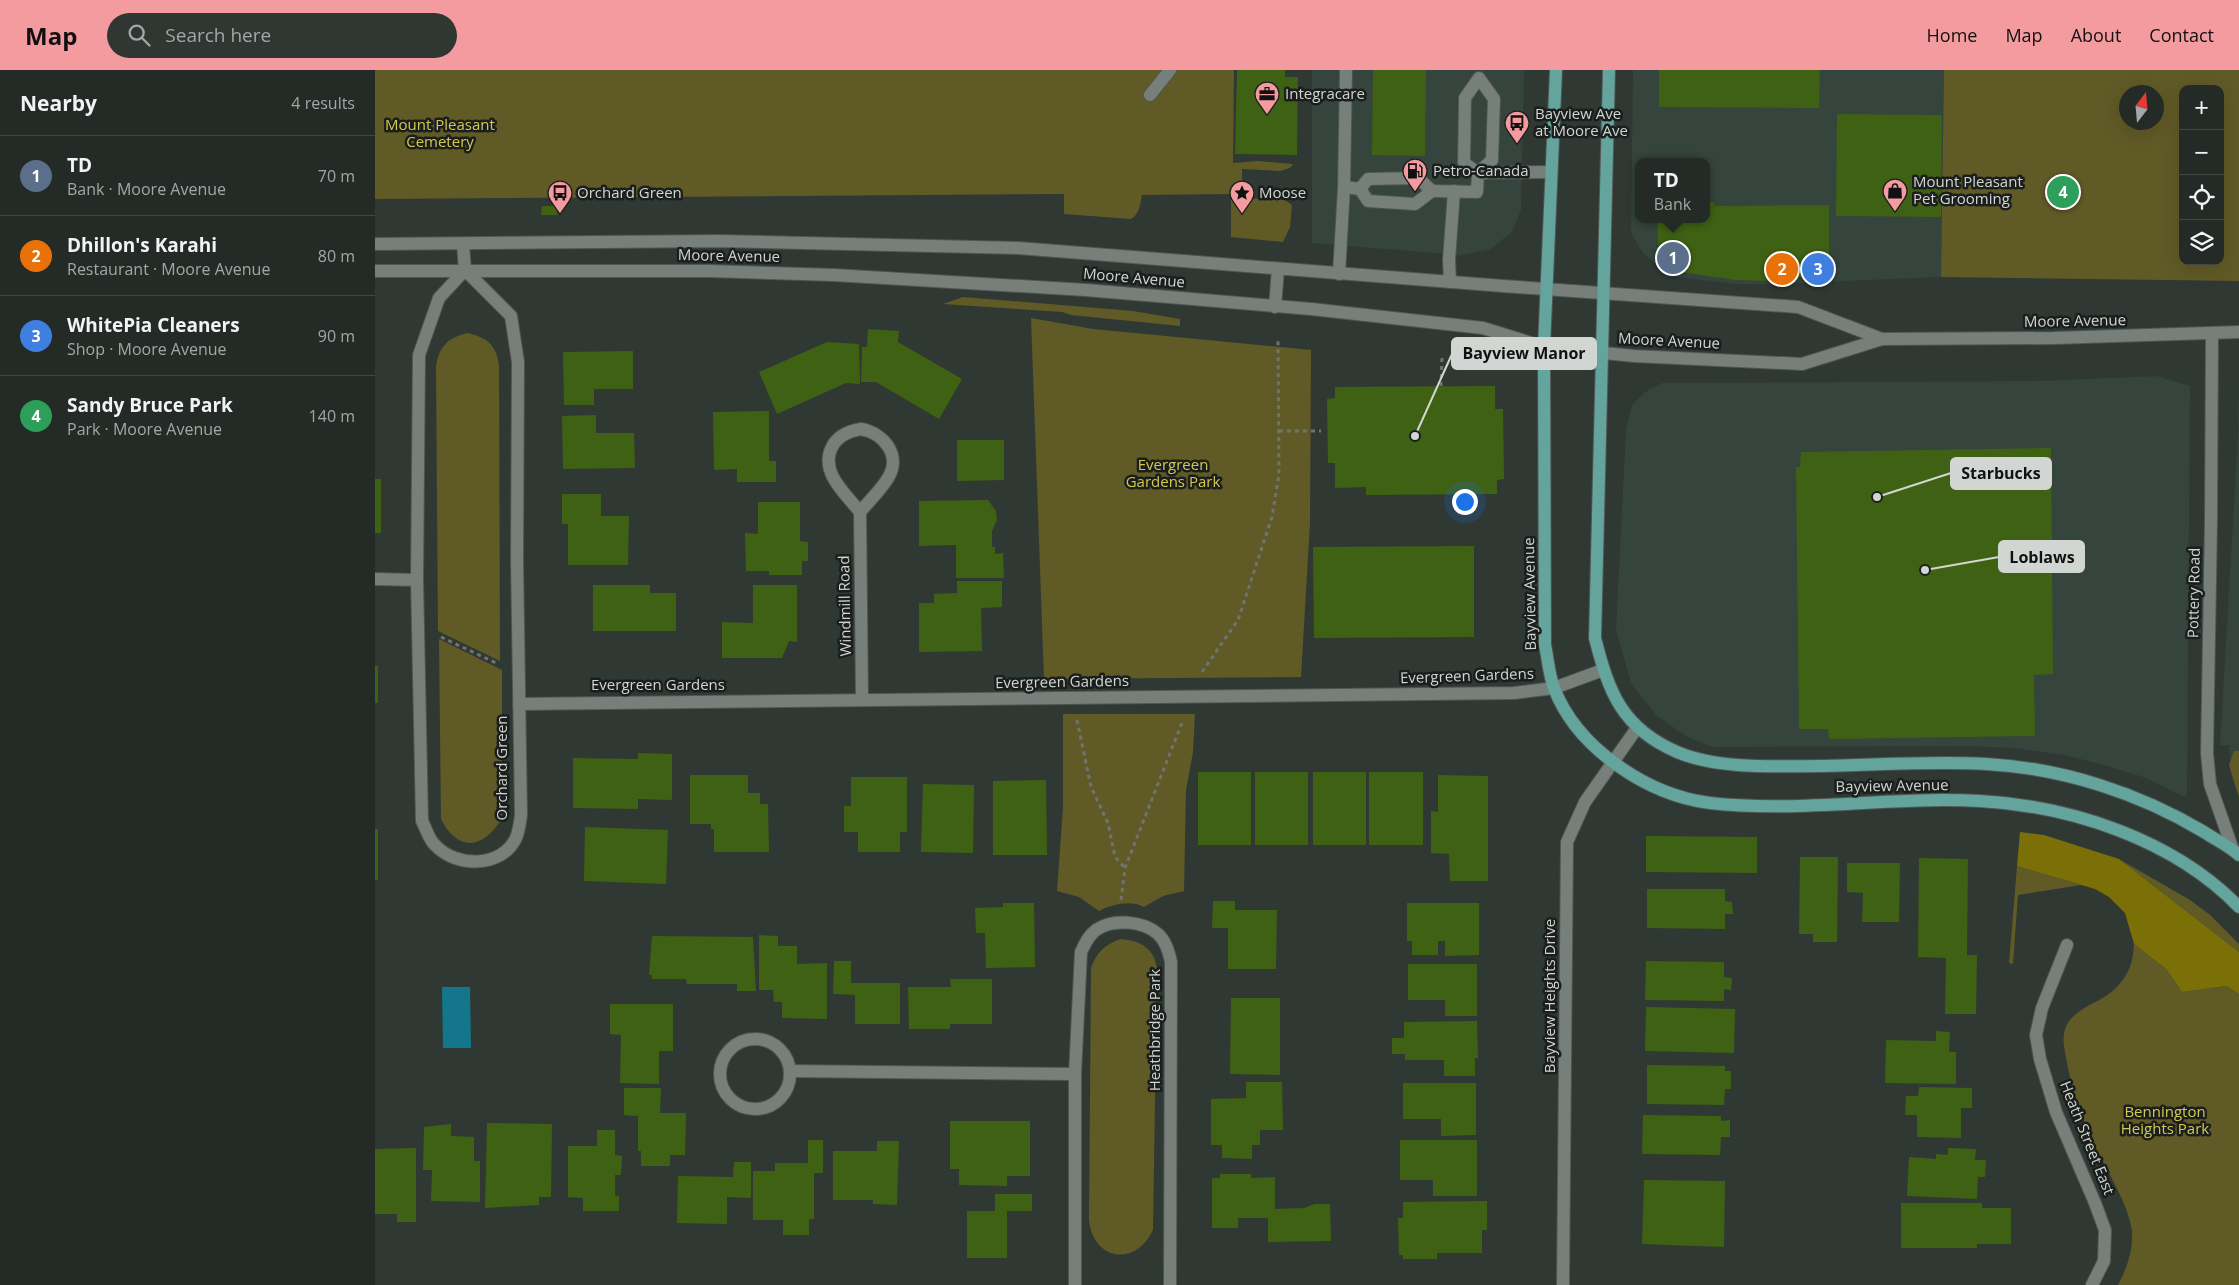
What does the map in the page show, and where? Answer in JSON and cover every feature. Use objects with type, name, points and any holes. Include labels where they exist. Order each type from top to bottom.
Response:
[{"type":"main road","name":"Bayview Avenue","points":[[1556,70],[1544,347],[1545,645],[1554,688],[1575,728],[1612,763],[1679,795],[1708,802],[1747,805],[1979,801],[2043,808],[2113,828],[2163,850],[2207,879],[2239,907]]},
{"type":"main road","name":"Bayview Avenue","points":[[1609,70],[1597,489],[1595,638],[1603,670],[1616,703],[1637,728],[1677,752],[1707,761],[1768,766],[1987,764],[2056,774],[2130,794],[2181,819],[2236,852]]},
{"type":"street","points":[[1150,95],[1169,70]]},
{"type":"street","points":[[1339,274],[1344,187],[1346,70]]},
{"type":"street","points":[[1360,189],[1368,179],[1418,178],[1432,190],[1477,192],[1478,173],[1492,160],[1495,98],[1480,74],[1465,98],[1464,163],[1478,173],[1551,172]]},
{"type":"street","points":[[1344,187],[1360,189],[1368,200],[1415,204],[1432,190]]},
{"type":"street","points":[[1450,282],[1449,260],[1454,191]]},
{"type":"street","name":"Moore Avenue","points":[[375,244],[719,241],[872,243],[1018,248],[1339,274],[1798,307],[1882,339]]},
{"type":"street","points":[[463,244],[465,270]]},
{"type":"street","points":[[1275,307],[1278,269]]},
{"type":"street","name":"Orchard Green","points":[[465,270],[511,316],[517,362],[521,814],[516,838],[500,856],[480,862],[457,860],[434,845],[422,821],[417,580],[419,355],[439,298],[465,270]]},
{"type":"street","name":"Moore Avenue","points":[[375,271],[710,272],[834,275],[1087,290],[1483,328],[1544,347],[1602,353],[1802,364],[1882,339],[2054,338],[2239,332]]},
{"type":"street","name":"Pottery Road","points":[[2212,333],[2212,471],[2207,753],[2210,784],[2236,852]]},
{"type":"street","points":[[861,429],[872,431],[882,438],[893,456],[889,478],[860,512],[834,480],[828,461],[830,451],[838,439],[851,430],[861,429]]},
{"type":"street","name":"Windmill Road","points":[[860,512],[862,700]]},
{"type":"street","points":[[375,580],[417,580]]},
{"type":"street","name":"Evergreen Gardens","points":[[519,704],[1514,694],[1554,688],[1603,670]]},
{"type":"street","name":"Bayview Heights Drive","points":[[1563,1285],[1567,842],[1585,802],[1637,728]]},
{"type":"street","name":"Heathbridge Park","points":[[1075,1285],[1075,1074],[1081,952],[1088,937],[1097,929],[1109,924],[1121,923],[1148,927],[1160,935],[1168,949],[1171,962],[1170,1285]]},
{"type":"street","name":"Heath Street East","points":[[2067,946],[2042,1008],[2036,1035],[2040,1059],[2055,1112],[2105,1230],[2104,1261],[2092,1285]]},
{"type":"street","points":[[759,1039],[780,1049],[790,1071],[789,1083],[784,1093],[770,1104],[754,1109],[733,1101],[725,1093],[719,1071],[722,1060],[728,1050],[737,1043],[759,1039]]},
{"type":"street","points":[[790,1071],[1075,1074]]},
{"type":"path","points":[[1121,923],[1125,868],[1192,696],[1207,662],[1238,620],[1264,546],[1278,486],[1278,341]]},
{"type":"path","points":[[1441,386],[1442,358]]},
{"type":"path","points":[[1279,431],[1321,431]]},
{"type":"path","points":[[418,626],[519,674]]},
{"type":"path","points":[[1072,698],[1091,787],[1107,821],[1115,857],[1125,868]]},
{"type":"shaded area","points":[[1312,70],[1524,70],[1521,210],[1512,232],[1489,250],[1460,255],[1312,243]]},
{"type":"shaded area","points":[[1633,70],[1944,70],[1941,277],[1735,284],[1669,276],[1642,252],[1631,232]]},
{"type":"shaded area","points":[[2156,376],[2190,386],[2187,795],[2182,796],[2146,778],[2111,767],[2069,756],[2015,748],[1966,746],[1712,747],[1687,737],[1656,715],[1631,683],[1616,630],[1626,430],[1632,405],[1645,392],[1662,383],[2042,381]]},
{"type":"shaded area","points":[[2239,383],[2239,792],[2237,792],[2231,775],[2229,745],[2220,745],[2238,435]]},
{"type":"shaded area","points":[[2020,832],[2044,835],[2119,859],[2239,952],[2239,994],[2226,986],[2182,992],[2166,969],[2134,944],[2125,913],[2109,897],[2095,889],[2017,866]]},
{"type":"green space","name":"Mount Pleasant Cemetery","points":[[375,70],[1234,70],[1233,163],[1258,161],[1293,164],[1290,168],[1280,171],[1242,169],[1242,198],[1285,200],[1292,205],[1290,227],[1283,242],[1231,237],[1231,194],[1142,195],[1138,211],[1131,219],[1064,214],[1064,194],[375,199]]},
{"type":"green space","points":[[1944,70],[2239,70],[2239,281],[1941,277]]},
{"type":"green space","points":[[963,297],[1133,311],[1180,319],[1180,326],[1071,315],[1062,312],[943,304]]},
{"type":"green space","name":"Evergreen Gardens Park","points":[[1031,318],[1093,329],[1311,350],[1310,523],[1301,677],[1044,679]]},
{"type":"green space","points":[[467,333],[480,337],[493,347],[499,365],[500,661],[438,631],[436,366],[439,353],[445,344],[455,337]]},
{"type":"green space","points":[[439,639],[502,670],[502,818],[487,836],[471,843],[455,838],[441,819]]},
{"type":"green space","points":[[1063,714],[1195,714],[1193,752],[1186,790],[1184,891],[1163,896],[1144,907],[1133,904],[1121,904],[1099,911],[1079,897],[1057,891],[1063,807]]},
{"type":"green space","points":[[2234,751],[2239,751],[2239,797],[2229,765]]},
{"type":"green space","points":[[2119,859],[2190,900],[2210,915],[2239,944],[2239,952]]},
{"type":"green space","points":[[2017,866],[2081,885],[2018,895],[2013,964],[2009,963]]},
{"type":"green space","points":[[1121,939],[1140,944],[1150,951],[1157,969],[1153,1230],[1146,1242],[1136,1250],[1126,1254],[1116,1254],[1107,1251],[1098,1244],[1092,1234],[1089,1220],[1091,968],[1102,950]]},
{"type":"green space","name":"Bennington Heights Park","points":[[2134,944],[2166,969],[2182,992],[2226,986],[2239,994],[2239,1285],[2118,1285],[2127,1266],[2130,1252],[2132,1231],[2130,1220],[2081,1113],[2068,1068],[2064,1034],[2067,1024],[2073,1016],[2108,994],[2124,978],[2130,968]]},
{"type":"water","points":[[442,987],[470,987],[471,1048],[443,1048]]},
{"type":"building","name":"Integracare","points":[[1237,70],[1285,70],[1285,77],[1298,77],[1297,155],[1235,154]]},
{"type":"building","points":[[1373,70],[1426,70],[1425,156],[1372,155]]},
{"type":"building","points":[[1659,70],[1820,70],[1819,108],[1659,107]]},
{"type":"building","points":[[1837,114],[1942,115],[1941,217],[1836,216]]},
{"type":"building","points":[[1710,202],[1714,202],[1714,206],[1829,205],[1829,277],[1773,277],[1774,281],[1736,280],[1673,271],[1658,255],[1658,223],[1710,223]]},
{"type":"building","points":[[542,206],[558,206],[557,215],[541,215]]},
{"type":"building","points":[[868,329],[899,331],[898,342],[962,379],[939,419],[876,382],[861,382],[862,347],[867,347]]},
{"type":"building","points":[[827,342],[859,344],[860,384],[846,383],[777,414],[759,372]]},
{"type":"building","points":[[633,351],[633,389],[594,389],[594,405],[564,405],[563,352]]},
{"type":"building","points":[[1495,386],[1495,409],[1503,409],[1504,479],[1497,480],[1497,494],[1366,495],[1366,487],[1335,488],[1335,463],[1328,463],[1327,399],[1335,398],[1335,387]]},
{"type":"building","points":[[769,411],[769,461],[776,461],[776,482],[737,482],[737,469],[714,470],[713,412]]},
{"type":"building","points":[[596,415],[596,433],[634,433],[635,468],[563,469],[562,416]]},
{"type":"building","points":[[957,440],[1004,440],[1004,480],[957,481]]},
{"type":"building","points":[[2051,448],[2053,674],[2034,675],[2035,736],[1829,739],[1828,729],[1799,729],[1796,467],[1800,467],[1801,452]]},
{"type":"building","points":[[375,479],[381,479],[381,533],[375,533]]},
{"type":"building","points":[[562,494],[601,494],[601,516],[629,516],[628,565],[568,565],[568,524],[562,524]]},
{"type":"building","points":[[988,500],[996,511],[997,520],[992,531],[992,547],[995,547],[995,554],[1003,553],[1004,578],[956,578],[956,545],[919,546],[919,501]]},
{"type":"building","points":[[758,502],[800,502],[800,541],[808,542],[808,561],[802,561],[802,575],[769,575],[769,571],[746,571],[745,533],[758,534]]},
{"type":"building","points":[[1474,546],[1474,637],[1314,638],[1313,547]]},
{"type":"building","points":[[957,581],[1002,581],[1002,607],[981,608],[982,651],[919,652],[919,603],[934,603],[934,594],[957,593]]},
{"type":"building","points":[[593,585],[650,585],[650,593],[676,593],[676,631],[593,631]]},
{"type":"building","points":[[753,585],[797,585],[797,642],[789,641],[782,658],[722,658],[722,622],[753,623]]},
{"type":"building","points":[[375,666],[378,666],[378,703],[375,703]]},
{"type":"building","points":[[638,753],[672,754],[672,800],[638,799],[638,809],[573,808],[573,758],[638,759]]},
{"type":"building","points":[[1198,772],[1251,772],[1251,845],[1198,845]]},
{"type":"building","points":[[1255,772],[1308,772],[1308,845],[1255,845]]},
{"type":"building","points":[[1313,772],[1366,772],[1366,845],[1313,845]]},
{"type":"building","points":[[1369,772],[1423,772],[1423,845],[1369,845]]},
{"type":"building","points":[[690,775],[748,775],[748,793],[760,793],[760,804],[768,804],[769,852],[714,852],[714,829],[711,829],[711,824],[690,824]]},
{"type":"building","points":[[1438,775],[1488,776],[1488,881],[1450,881],[1449,854],[1431,853],[1431,811],[1438,812]]},
{"type":"building","points":[[851,777],[907,777],[907,832],[900,832],[900,852],[858,852],[858,832],[844,832],[844,806],[851,806]]},
{"type":"building","points":[[1046,780],[1047,855],[993,855],[993,781]]},
{"type":"building","points":[[923,784],[974,785],[973,853],[921,852]]},
{"type":"building","points":[[585,827],[668,830],[666,884],[584,881]]},
{"type":"building","points":[[375,829],[378,829],[378,880],[375,880]]},
{"type":"building","points":[[1646,836],[1757,837],[1757,873],[1646,872]]},
{"type":"building","points":[[1800,857],[1838,857],[1837,942],[1813,942],[1813,934],[1799,934]]},
{"type":"building","points":[[1919,858],[1968,859],[1967,955],[1977,955],[1976,1014],[1945,1014],[1946,958],[1918,957]]},
{"type":"building","points":[[1847,863],[1900,863],[1899,922],[1862,922],[1863,893],[1847,892]]},
{"type":"building","points":[[1647,889],[1725,889],[1725,901],[1732,902],[1733,914],[1725,914],[1725,929],[1647,928]]},
{"type":"building","points":[[1213,901],[1235,901],[1235,910],[1277,910],[1276,969],[1228,969],[1228,928],[1212,928]]},
{"type":"building","points":[[1003,903],[1034,903],[1035,967],[986,968],[985,933],[976,933],[975,908],[1003,907]]},
{"type":"building","points":[[1407,903],[1479,903],[1479,955],[1445,956],[1445,941],[1438,941],[1438,955],[1412,955],[1412,941],[1407,941]]},
{"type":"building","points":[[759,935],[778,936],[778,946],[797,946],[797,964],[827,963],[827,1019],[782,1018],[782,1002],[774,1002],[773,990],[759,990]]},
{"type":"building","points":[[652,936],[753,937],[756,991],[737,991],[737,984],[687,984],[686,979],[652,979],[652,975],[649,975]]},
{"type":"building","points":[[834,961],[851,961],[851,983],[900,983],[900,1024],[855,1024],[855,995],[833,994]]},
{"type":"building","points":[[1646,961],[1724,962],[1724,977],[1732,978],[1731,990],[1724,989],[1724,1001],[1645,1000]]},
{"type":"building","points":[[1408,964],[1477,964],[1477,1016],[1445,1016],[1445,1000],[1408,1000]]},
{"type":"building","points":[[950,979],[992,979],[992,1024],[950,1024],[950,1029],[909,1029],[908,987],[951,987]]},
{"type":"building","points":[[1231,998],[1280,998],[1280,1075],[1230,1074]]},
{"type":"building","points":[[610,1004],[673,1004],[673,1051],[659,1051],[659,1084],[620,1083],[621,1035],[610,1034]]},
{"type":"building","points":[[1646,1007],[1735,1009],[1734,1053],[1645,1051]]},
{"type":"building","points":[[1477,1021],[1478,1058],[1475,1058],[1475,1076],[1444,1076],[1444,1060],[1405,1060],[1405,1054],[1392,1054],[1392,1038],[1404,1038],[1404,1022]]},
{"type":"building","points":[[1936,1031],[1950,1032],[1949,1052],[1956,1052],[1956,1084],[1885,1083],[1886,1040],[1936,1041]]},
{"type":"building","points":[[1647,1065],[1725,1066],[1725,1071],[1731,1071],[1731,1089],[1725,1089],[1724,1105],[1647,1104]]},
{"type":"building","points":[[1246,1082],[1282,1082],[1283,1130],[1260,1130],[1260,1145],[1252,1145],[1252,1159],[1222,1158],[1222,1145],[1211,1145],[1211,1099],[1246,1098]]},
{"type":"building","points":[[1403,1083],[1476,1083],[1476,1135],[1441,1136],[1441,1119],[1403,1119]]},
{"type":"building","points":[[1919,1087],[1972,1088],[1972,1108],[1961,1108],[1961,1138],[1917,1137],[1917,1115],[1905,1115],[1906,1096],[1918,1096]]},
{"type":"building","points":[[624,1088],[661,1088],[660,1113],[686,1113],[685,1155],[670,1155],[670,1166],[641,1166],[641,1151],[638,1151],[638,1116],[624,1115]]},
{"type":"building","points":[[1643,1115],[1721,1116],[1721,1121],[1730,1120],[1730,1137],[1721,1137],[1720,1155],[1642,1154]]},
{"type":"building","points":[[950,1121],[1030,1121],[1030,1176],[1007,1176],[1007,1186],[959,1185],[959,1169],[950,1169]]},
{"type":"building","points":[[487,1123],[552,1124],[551,1197],[539,1197],[539,1205],[485,1208]]},
{"type":"building","points":[[451,1124],[451,1136],[474,1137],[474,1161],[480,1161],[480,1202],[431,1201],[432,1170],[423,1170],[424,1127]]},
{"type":"building","points":[[597,1130],[615,1130],[615,1155],[622,1156],[621,1175],[615,1175],[615,1196],[619,1196],[619,1211],[583,1211],[583,1198],[568,1197],[568,1146],[597,1146]]},
{"type":"building","points":[[808,1140],[823,1140],[823,1173],[814,1173],[814,1219],[809,1219],[809,1235],[783,1235],[783,1220],[753,1220],[753,1171],[775,1171],[775,1163],[808,1163]]},
{"type":"building","points":[[1400,1140],[1477,1140],[1477,1196],[1433,1196],[1433,1180],[1400,1180]]},
{"type":"building","points":[[877,1141],[899,1141],[897,1205],[873,1204],[873,1200],[833,1200],[833,1151],[877,1151]]},
{"type":"building","points":[[416,1148],[416,1222],[397,1222],[397,1214],[375,1214],[375,1149]]},
{"type":"building","points":[[1948,1148],[1976,1149],[1975,1160],[1986,1160],[1985,1177],[1978,1177],[1977,1199],[1907,1196],[1909,1157],[1936,1159],[1936,1154],[1948,1155]]},
{"type":"building","points":[[734,1162],[751,1162],[751,1198],[727,1197],[727,1224],[677,1223],[678,1176],[733,1177]]},
{"type":"building","points":[[1220,1174],[1251,1174],[1251,1178],[1275,1177],[1275,1209],[1304,1208],[1315,1204],[1330,1204],[1331,1241],[1268,1242],[1268,1218],[1238,1218],[1238,1228],[1212,1228],[1212,1178],[1220,1178]]},
{"type":"building","points":[[1644,1180],[1725,1181],[1724,1247],[1642,1244]]},
{"type":"building","points":[[995,1194],[1032,1194],[1032,1211],[1007,1211],[1007,1258],[967,1258],[967,1211],[995,1211]]},
{"type":"building","points":[[1487,1201],[1487,1230],[1482,1230],[1482,1253],[1437,1253],[1437,1259],[1403,1259],[1403,1255],[1399,1255],[1398,1218],[1403,1218],[1403,1202]]},
{"type":"building","points":[[1901,1203],[1982,1203],[1982,1208],[2011,1208],[2011,1244],[1977,1244],[1977,1248],[1901,1248]]},
{"type":"place","name":"Integracare","points":[[1267,115]]},
{"type":"place","name":"Bayview Ave at Moore Ave","points":[[1517,144]]},
{"type":"place","name":"Petro-Canada","points":[[1415,192]]},
{"type":"place","name":"Sandy Bruce Park","points":[[2063,192]]},
{"type":"place","name":"Mount Pleasant Pet Grooming","points":[[1895,212]]},
{"type":"place","name":"Orchard Green","points":[[560,214]]},
{"type":"place","name":"Moose","points":[[1242,214]]},
{"type":"place","name":"TD","points":[[1673,258]]},
{"type":"place","name":"Dhillon's Karahi","points":[[1782,269]]},
{"type":"place","name":"WhitePia Cleaners","points":[[1818,269]]},
{"type":"place","name":"Bayview Manor","points":[[1415,436]]},
{"type":"place","name":"Starbucks","points":[[1877,497]]},
{"type":"place","name":"Loblaws","points":[[1925,570]]}]
